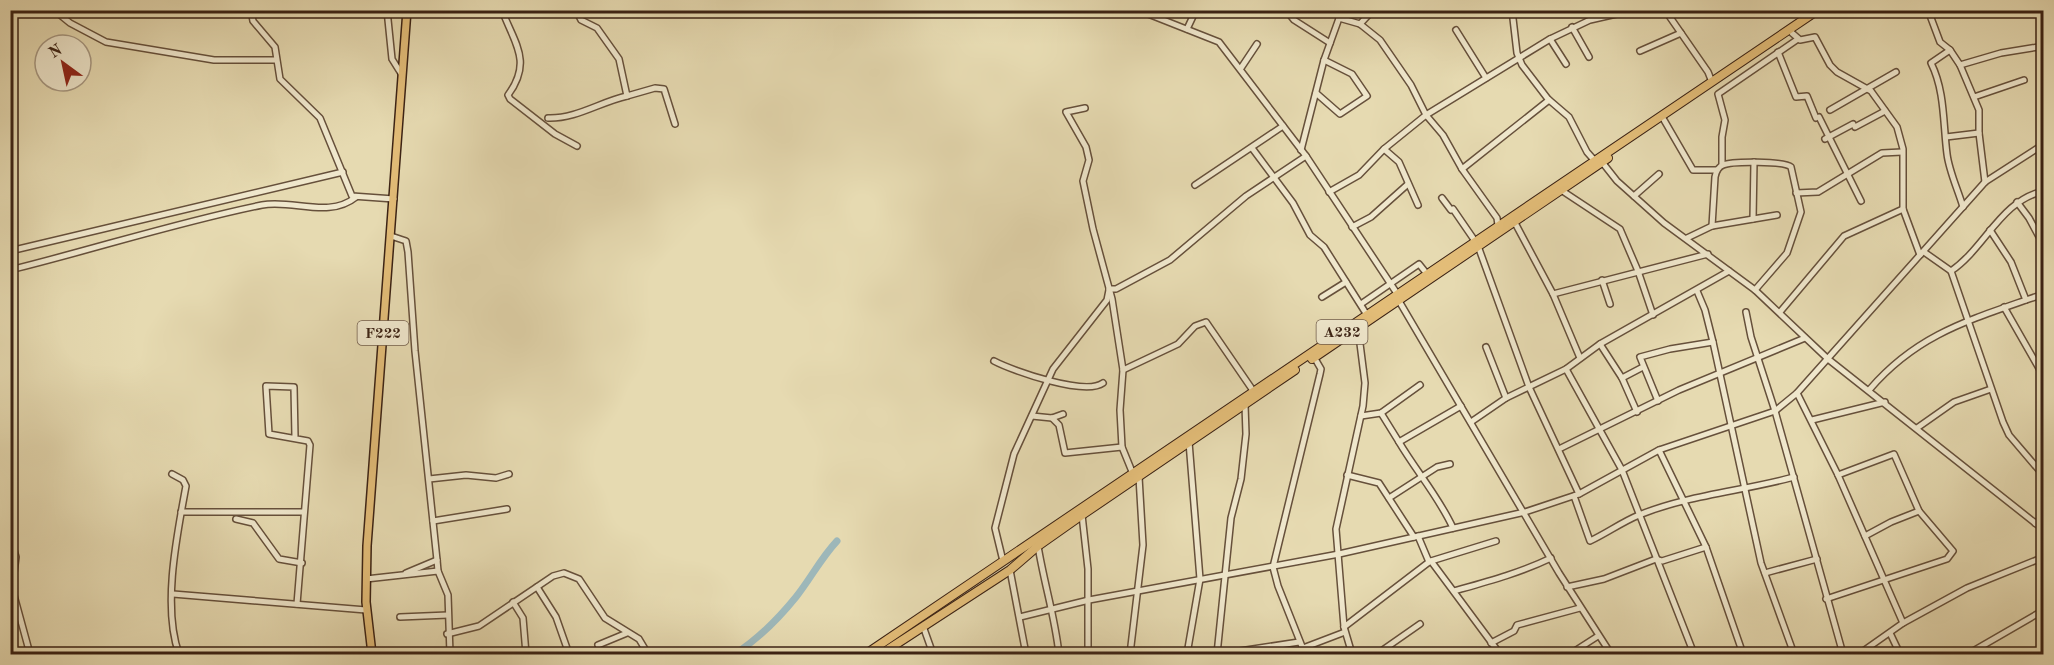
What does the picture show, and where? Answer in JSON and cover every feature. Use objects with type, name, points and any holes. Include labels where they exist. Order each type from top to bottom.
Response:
[{"type":"highway","name":"A232","points":[[881,654],[923,626],[941,608],[1003,561],[1245,405],[1367,315],[1399,298],[1427,274],[1562,190],[1598,161],[1712,82],[1795,36],[1826,10]]},
{"type":"highway","name":"A232","points":[[1136,475],[1254,392],[1358,328],[1476,244],[1498,225],[1760,59],[1815,11]]},
{"type":"highway","name":"A232","points":[[866,654],[941,608],[1010,570],[1038,546],[1123,483]]},
{"type":"main road","name":"F222","points":[[372,654],[366,610],[366,579],[407,10]]},
{"type":"street","points":[[54,10],[70,23],[106,42],[214,60],[276,60]]},
{"type":"street","points":[[251,10],[253,21],[275,47],[280,79],[320,118],[352,196],[394,199]]},
{"type":"street","points":[[387,10],[392,59],[402,75]]},
{"type":"street","points":[[502,10],[522,53],[519,71],[508,95],[510,99],[555,134],[577,146]]},
{"type":"street","points":[[576,10],[581,20],[597,28],[619,59],[627,96]]},
{"type":"street","points":[[1138,10],[1219,42],[1306,156],[1391,284],[1567,587],[1611,654]]},
{"type":"street","points":[[1187,29],[1196,10]]},
{"type":"street","points":[[1245,10],[1250,14],[1258,10]]},
{"type":"street","points":[[1286,10],[1294,20],[1330,43]]},
{"type":"street","points":[[1301,150],[1324,60],[1342,10]]},
{"type":"street","points":[[1360,24],[1372,10]]},
{"type":"street","points":[[1329,192],[1359,175],[1384,149],[1426,115],[1550,39],[1602,14],[1634,10]]},
{"type":"street","points":[[1665,10],[1708,72],[1712,82]]},
{"type":"street","points":[[1928,10],[1940,42],[1950,50],[1960,65],[1979,110],[1979,133],[1985,182]]},
{"type":"street","points":[[1510,12],[1517,53],[1522,65],[1549,100],[1569,117],[1587,152],[1664,223],[1755,290],[1828,358],[2043,530]]},
{"type":"street","points":[[1339,18],[1360,24],[1380,40],[1411,85],[1426,115],[1443,135],[1462,169],[1497,218],[1498,225]]},
{"type":"street","points":[[1572,27],[1589,57]]},
{"type":"street","points":[[1456,30],[1486,78]]},
{"type":"street","points":[[1640,51],[1681,33]]},
{"type":"street","points":[[1795,36],[1815,37],[1830,65],[1837,72],[1869,89],[1903,141],[1904,209],[1922,254],[1951,271],[2009,435],[2043,476]]},
{"type":"street","points":[[1550,39],[1566,64]]},
{"type":"street","points":[[1241,68],[1257,44]]},
{"type":"street","points":[[1776,46],[1796,97],[1807,96],[1862,201]]},
{"type":"street","points":[[1960,65],[2001,53],[2043,46]]},
{"type":"street","points":[[1950,50],[1931,63],[1937,76],[1947,156],[1963,207]]},
{"type":"street","points":[[1722,165],[1722,137],[1725,120],[1718,94],[1760,59]]},
{"type":"street","points":[[1316,93],[1340,114],[1367,96],[1352,74],[1324,60]]},
{"type":"street","points":[[1830,110],[1896,72]]},
{"type":"street","points":[[1974,97],[2024,80]]},
{"type":"street","points":[[548,118],[569,117],[600,103],[656,88],[664,89],[675,124]]},
{"type":"street","points":[[1462,169],[1549,100]]},
{"type":"street","points":[[1085,108],[1066,112],[1086,147],[1089,160],[1083,181],[1109,289],[1124,370],[1120,410],[1122,447],[1136,475],[1143,545],[1130,654]]},
{"type":"street","points":[[1827,137],[1885,111]]},
{"type":"street","points":[[1664,120],[1693,170],[1717,170]]},
{"type":"street","points":[[2043,122],[2043,133]]},
{"type":"street","points":[[1195,185],[1283,126]]},
{"type":"street","points":[[1946,137],[1979,133]]},
{"type":"street","points":[[1020,617],[1089,600],[1138,593],[1200,579],[1339,554],[1525,512],[1576,495],[1659,450],[1776,411],[1797,393],[1985,182],[2043,144]]},
{"type":"street","points":[[1252,148],[1293,203],[1310,235],[1324,247],[1367,315]]},
{"type":"street","points":[[1384,149],[1399,162],[1418,206]]},
{"type":"street","points":[[1796,193],[1818,192],[1882,153],[1902,152]]},
{"type":"street","points":[[1109,289],[1116,289],[1170,260],[1215,220],[1265,182],[1276,179],[1289,166],[1306,156]]},
{"type":"street","points":[[1753,219],[1754,162]]},
{"type":"street","points":[[1712,226],[1717,170],[1722,165],[1754,162],[1789,164],[1801,212],[1787,253],[1755,290]]},
{"type":"street","points":[[10,251],[343,172]]},
{"type":"street","points":[[1634,196],[1659,174]]},
{"type":"street","points":[[1352,227],[1371,217],[1408,184]]},
{"type":"street","points":[[1562,190],[1620,229],[1653,315]]},
{"type":"street","points":[[1951,271],[2017,202],[2032,193],[2043,191]]},
{"type":"street","points":[[10,270],[262,205],[322,207],[347,204],[356,197]]},
{"type":"street","points":[[1442,198],[1476,244],[1529,387],[1558,449],[1576,495],[1590,541],[1640,515],[1683,501],[1745,490],[1794,477]]},
{"type":"street","points":[[2017,202],[2043,246]]},
{"type":"street","points":[[1780,312],[1844,236],[1904,209]]},
{"type":"street","points":[[1687,238],[1712,226],[1777,214]]},
{"type":"street","points":[[1514,221],[1553,294],[1580,358]]},
{"type":"street","points":[[1990,230],[2011,262],[2026,300]]},
{"type":"street","points":[[391,236],[407,242],[414,340],[438,571],[448,595],[447,634],[450,654]]},
{"type":"street","points":[[1553,294],[1708,254]]},
{"type":"street","points":[[1361,304],[1419,264],[1427,274]]},
{"type":"street","points":[[1470,422],[1506,398],[1566,369],[1600,344],[1730,271]]},
{"type":"street","points":[[1602,280],[1610,304]]},
{"type":"street","points":[[1322,297],[1346,282]]},
{"type":"street","points":[[1697,291],[1706,310],[1765,573],[1794,654]]},
{"type":"street","points":[[1870,390],[1892,364],[1912,348],[1967,320],[2043,294]]},
{"type":"street","points":[[1003,561],[995,528],[1014,454],[1049,379],[1066,350],[1110,300]]},
{"type":"street","points":[[2004,308],[2043,377]]},
{"type":"street","points":[[1746,312],[1776,411],[1843,654]]},
{"type":"street","points":[[1124,370],[1178,344],[1197,324],[1206,322],[1254,392]]},
{"type":"street","points":[[1352,654],[1344,629],[1336,529],[1361,416],[1365,383],[1358,328]]},
{"type":"street","points":[[1558,449],[1720,372],[1759,359],[1805,338]]},
{"type":"street","points":[[1658,401],[1640,357],[1713,342]]},
{"type":"street","points":[[1600,344],[1622,378],[1637,412]]},
{"type":"street","points":[[1486,347],[1506,398]]},
{"type":"street","points":[[1314,357],[1321,369],[1273,567],[1304,651],[1344,629],[1430,561],[1496,541]]},
{"type":"street","points":[[994,361],[1017,372],[1077,386],[1091,387],[1103,383]]},
{"type":"street","points":[[1622,378],[1643,367]]},
{"type":"street","points":[[1566,369],[1602,429],[1622,470],[1694,654]]},
{"type":"street","points":[[1361,416],[1381,413],[1420,385]]},
{"type":"street","points":[[296,437],[294,387],[266,386],[269,434],[296,437],[310,444],[303,512],[302,563],[296,591],[297,604]]},
{"type":"street","points":[[1917,428],[1954,402],[1991,389]]},
{"type":"street","points":[[1797,393],[1838,475],[1903,623]]},
{"type":"street","points":[[1812,420],[1885,402]]},
{"type":"street","points":[[1245,405],[1246,434],[1241,479],[1231,518],[1218,654],[1299,642]]},
{"type":"street","points":[[1399,442],[1461,406]]},
{"type":"street","points":[[1381,413],[1420,477],[1444,509],[1453,528]]},
{"type":"street","points":[[1032,416],[1052,418],[1063,414]]},
{"type":"street","points":[[1052,418],[1059,425],[1065,453],[1122,447]]},
{"type":"street","points":[[1187,654],[1200,579],[1189,442]]},
{"type":"street","points":[[1659,450],[1706,547],[1743,654]]},
{"type":"street","points":[[1826,599],[1947,559],[1953,551],[1919,511],[1894,454],[1838,475]]},
{"type":"street","points":[[1389,498],[1420,477],[1450,464]]},
{"type":"street","points":[[171,474],[183,480],[186,486],[173,594],[174,640],[179,654]]},
{"type":"street","points":[[429,479],[466,475],[496,478],[509,474]]},
{"type":"street","points":[[1347,475],[1379,483],[1430,561],[1500,654]]},
{"type":"street","points":[[433,521],[507,509]]},
{"type":"street","points":[[182,510],[274,514],[303,512]]},
{"type":"street","points":[[1865,536],[1919,511]]},
{"type":"street","points":[[1082,515],[1089,600],[1088,654]]},
{"type":"street","points":[[2035,523],[2043,517]]},
{"type":"street","points":[[236,519],[253,523],[279,560],[302,563]]},
{"type":"street","points":[[10,536],[16,557],[12,588],[30,654]]},
{"type":"street","points":[[1038,546],[1046,597],[1053,610],[1059,654]]},
{"type":"street","points":[[1567,587],[1604,579],[1656,559],[1662,561],[1706,547]]},
{"type":"street","points":[[1858,654],[1903,623],[1967,588],[2043,557]]},
{"type":"street","points":[[1454,591],[1524,571],[1551,558]]},
{"type":"street","points":[[1765,573],[1817,559]]},
{"type":"street","points":[[405,574],[415,567],[437,560]]},
{"type":"street","points":[[1010,570],[1026,654]]},
{"type":"street","points":[[366,579],[438,571]]},
{"type":"street","points":[[447,634],[479,626],[560,573],[570,574],[585,586],[605,618],[639,639],[648,654]]},
{"type":"street","points":[[537,586],[556,617],[569,654]]},
{"type":"street","points":[[173,594],[195,598],[366,610]]},
{"type":"street","points":[[513,602],[523,618],[526,654]]},
{"type":"street","points":[[1491,643],[1514,631],[1517,625],[1580,608]]},
{"type":"street","points":[[1968,654],[2043,610]]},
{"type":"street","points":[[400,617],[448,615]]},
{"type":"street","points":[[1377,654],[1420,624]]},
{"type":"street","points":[[923,626],[933,654]]},
{"type":"street","points":[[598,645],[627,633]]},
{"type":"street","points":[[1890,633],[1899,654]]},
{"type":"street","points":[[1570,654],[1598,636]]},
{"type":"street","points":[[2030,654],[2043,648]]},
{"type":"waterway","points":[[735,654],[783,613],[837,541]]}]
